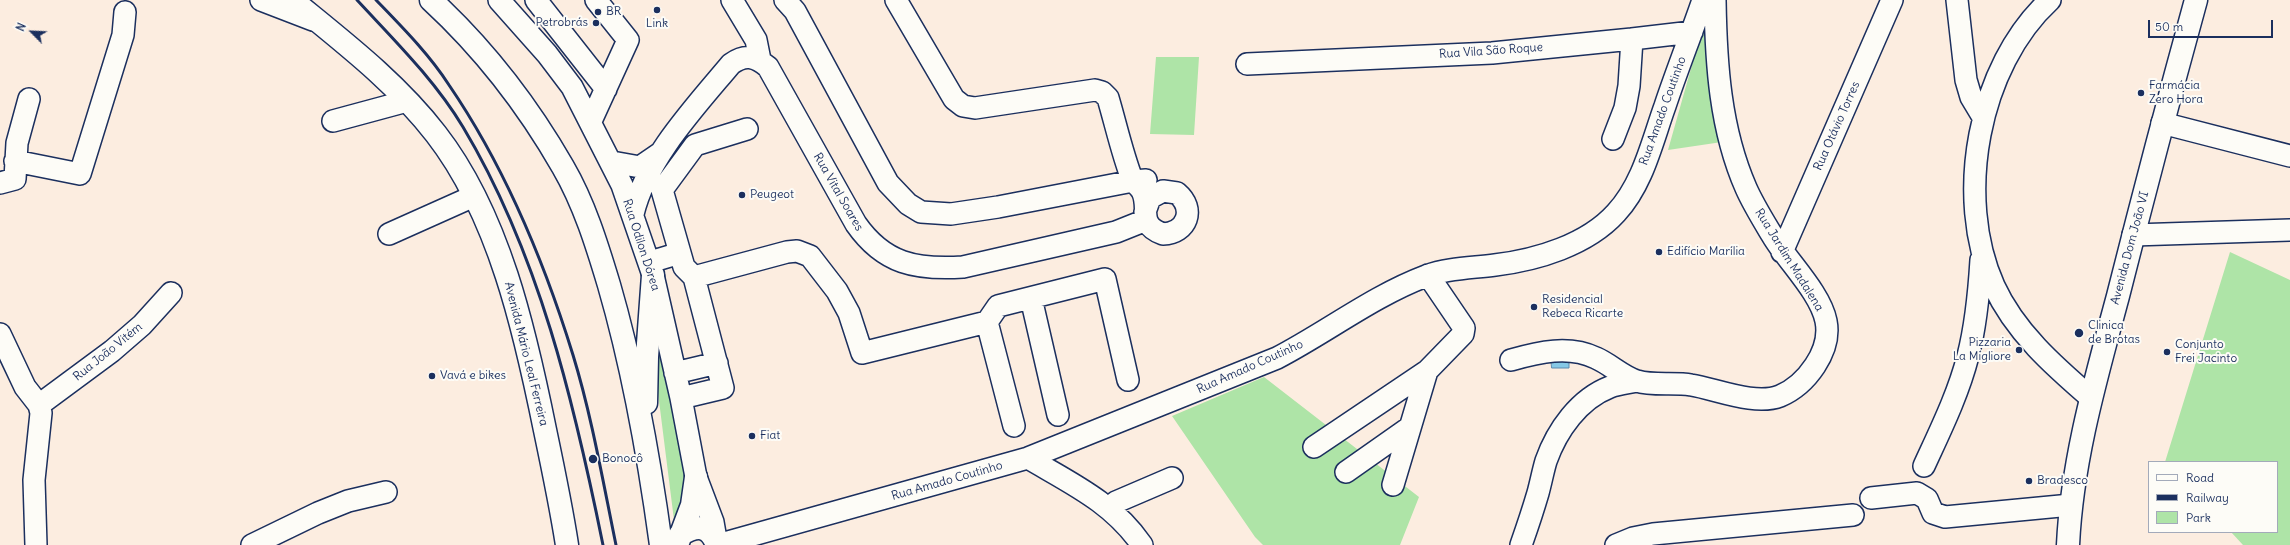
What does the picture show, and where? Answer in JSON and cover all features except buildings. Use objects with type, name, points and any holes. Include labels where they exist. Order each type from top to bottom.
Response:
[{"type":"main road","name":"Avenida Mário Leal Ferreira","points":[[292,0],[378,72],[407,102],[436,134],[455,161],[474,196],[496,247],[523,331],[541,412],[567,545]]},
{"type":"main road","points":[[431,0],[480,51],[539,128],[563,167],[600,253],[619,320],[646,440],[661,545]]},
{"type":"main road","name":"Avenida Dom João VI","points":[[2068,545],[2076,467],[2091,398],[2162,123],[2196,0]]},
{"type":"main road","points":[[646,440],[647,357],[651,269]]},
{"type":"main road","points":[[679,540],[692,504],[696,478]]},
{"type":"main road","points":[[679,540],[691,529],[702,528],[712,534],[717,545]]},
{"type":"street","points":[[261,0],[320,23]]},
{"type":"street","name":"Rua Odilon Dórea","points":[[499,0],[547,54],[572,87],[612,162],[633,214],[651,269],[681,398],[696,478],[713,522],[717,545]]},
{"type":"street","points":[[536,0],[606,89]]},
{"type":"street","points":[[591,121],[628,40],[596,0]]},
{"type":"street","points":[[633,214],[637,197],[659,154],[731,64],[740,58],[751,57],[760,60],[756,40],[732,0]]},
{"type":"street","points":[[785,0],[795,11],[888,183],[908,204],[921,212],[951,214],[967,212],[1133,181],[1151,181],[1177,193],[1187,205],[1188,212],[1183,226],[1178,231],[1163,234],[1150,227],[1145,216],[1143,192],[1133,181],[1108,98],[1102,92],[1095,90],[975,108],[963,106],[954,99],[896,0]]},
{"type":"street","name":"Rua Amado Coutinho","points":[[717,545],[1028,458],[1277,358],[1308,342],[1400,286],[1428,275],[1455,269],[1497,265],[1530,259],[1564,248],[1596,231],[1616,213],[1635,184],[1651,150],[1664,106],[1703,0]]},
{"type":"street","name":"Rua Jardim Madalena","points":[[1511,360],[1548,351],[1571,351],[1595,358],[1637,381],[1691,385],[1735,395],[1757,398],[1777,397],[1791,391],[1805,379],[1818,361],[1825,341],[1826,322],[1820,305],[1782,252],[1746,187],[1723,110],[1717,74],[1715,0]]},
{"type":"street","name":"Rua Otávio Torres","points":[[1782,252],[1892,0]]},
{"type":"street","points":[[1957,0],[1966,80],[1970,97],[1983,117]]},
{"type":"street","points":[[2050,0],[2020,36],[1992,88],[1983,117],[1976,185],[1977,221],[1982,253],[1995,287],[2013,317],[2032,343],[2062,373],[2091,398]]},
{"type":"street","points":[[29,99],[10,174],[80,174],[122,35],[125,12]]},
{"type":"street","name":"Rua Vila São Roque","points":[[1247,64],[1492,53],[1692,32]]},
{"type":"street","points":[[1612,139],[1625,108],[1629,86],[1632,39]]},
{"type":"street","name":"Rua Vital Soares","points":[[760,60],[768,67],[856,224],[867,240],[882,253],[900,261],[919,267],[963,267],[1116,232],[1145,216]]},
{"type":"street","points":[[333,121],[407,102]]},
{"type":"street","points":[[2162,123],[2290,156]]},
{"type":"street","points":[[681,398],[724,388],[694,277],[684,267],[662,190],[695,145],[747,129]]},
{"type":"street","points":[[612,162],[640,167],[659,154]]},
{"type":"street","points":[[1145,216],[1150,198],[1155,194],[1170,191]]},
{"type":"street","points":[[389,234],[474,196]]},
{"type":"street","points":[[2134,235],[2288,232]]},
{"type":"street","points":[[694,277],[787,252],[797,251],[810,256],[837,291],[849,313],[862,353],[987,322],[998,306],[1105,279],[1128,380]]},
{"type":"street","points":[[651,269],[680,253]]},
{"type":"street","points":[[1924,466],[1957,392],[1968,358],[1978,306],[1982,253]]},
{"type":"street","points":[[1314,447],[1427,371],[1465,331],[1428,275]]},
{"type":"street","name":"Rua João Vitém","points":[[39,405],[112,351],[142,325],[171,293]]},
{"type":"street","points":[[1031,298],[1058,415]]},
{"type":"street","points":[[987,322],[1014,426]]},
{"type":"street","points":[[0,334],[25,387],[39,405],[40,425],[34,480],[36,545]]},
{"type":"street","points":[[675,373],[717,363]]},
{"type":"street","points":[[1393,485],[1427,371]]},
{"type":"street","points":[[1521,545],[1538,493],[1546,462],[1554,441],[1565,423],[1578,408],[1610,387],[1637,381]]},
{"type":"street","points":[[1346,472],[1410,427]]},
{"type":"street","points":[[1028,458],[1110,507],[1131,530],[1142,545]]},
{"type":"street","points":[[1110,507],[1116,502],[1172,478]]},
{"type":"street","points":[[252,545],[318,513],[348,501],[386,492]]},
{"type":"street","points":[[1872,498],[1917,493],[1927,499],[1933,513],[1945,517],[2071,505]]},
{"type":"street","points":[[1616,545],[1633,538],[1653,534],[1688,538],[1853,515]]},
{"type":"green space","points":[[1703,26],[1709,28],[1722,142],[1668,150]]},
{"type":"green space","points":[[1156,57],[1199,57],[1194,135],[1150,134]]},
{"type":"green space","points":[[2230,252],[2290,280],[2290,545],[2243,545],[2232,533],[2278,533],[2278,461],[2165,461]]},
{"type":"green space","points":[[660,341],[689,494],[675,528],[654,361]]},
{"type":"green space","points":[[1264,377],[1419,497],[1400,545],[1263,545],[1255,537],[1172,416]]},
{"type":"water","points":[[1551,358],[1569,358],[1569,368],[1552,368]]},
{"type":"railway","points":[[357,0],[413,60],[452,109],[490,176],[513,226],[533,277],[551,330],[566,383],[580,437],[603,545]]},
{"type":"railway","points":[[376,0],[424,52],[449,85],[469,116],[505,182],[536,250],[562,320],[580,378],[597,450],[616,545]]},
{"type":"place","name":"Link","points":[[657,10]]},
{"type":"place","name":"BR","points":[[598,12]]},
{"type":"place","name":"Petrobrás","points":[[596,23]]},
{"type":"place","name":"Farmácia Zero Hora","points":[[2141,93]]},
{"type":"place","name":"Peugeot","points":[[742,195]]},
{"type":"place","name":"Edifício Marília","points":[[1659,252]]},
{"type":"place","name":"Residencial Rebeca Ricarte","points":[[1534,307]]},
{"type":"place","name":"Clinica de Brotas","points":[[2079,333]]},
{"type":"place","name":"Pizzaria La Migliore","points":[[2019,350]]},
{"type":"place","name":"Conjunto Frei Jacinto","points":[[2167,352]]},
{"type":"place","name":"Vavá e bikes","points":[[432,376]]},
{"type":"place","name":"Fiat","points":[[752,436]]},
{"type":"place","name":"Bonocô","points":[[593,459]]},
{"type":"place","name":"Bradesco","points":[[2029,481]]}]
